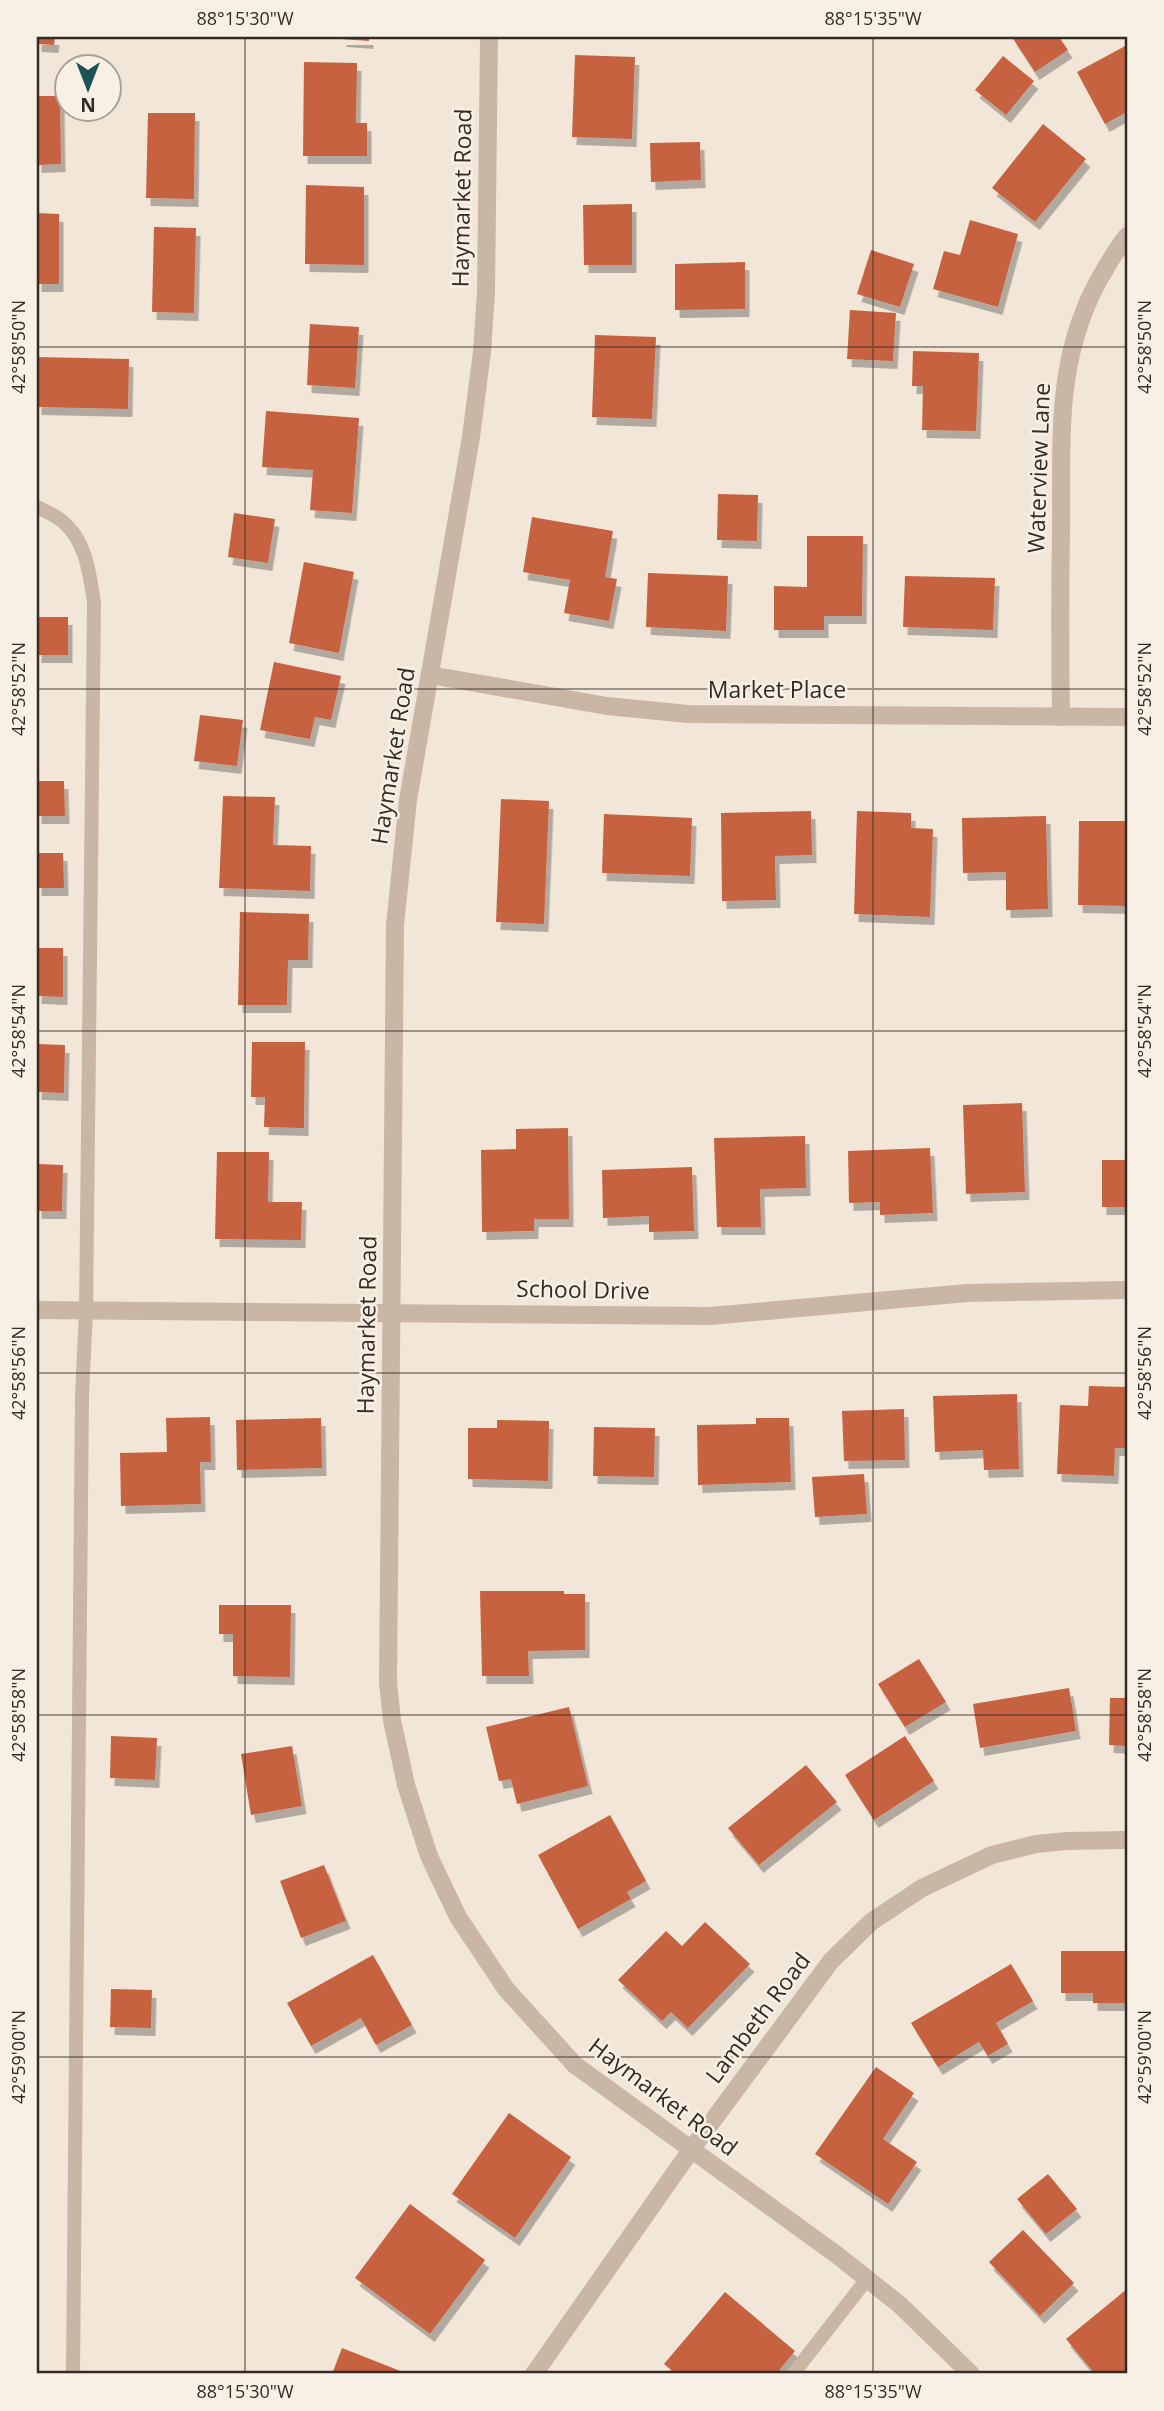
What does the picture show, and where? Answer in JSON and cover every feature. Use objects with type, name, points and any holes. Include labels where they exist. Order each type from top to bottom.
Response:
[{"type":"street","name":"Haymarket Road","points":[[489,37],[486,291],[482,352],[471,437],[408,800],[395,925],[388,1683],[392,1720],[406,1785],[429,1856],[458,1917],[515,1999],[575,2065],[867,2279],[900,2305],[971,2374]]},
{"type":"street","name":"Waterview Lane","points":[[1061,717],[1062,425],[1067,367],[1079,320],[1092,291],[1127,236]]},
{"type":"street","name":"Market Place","points":[[430,675],[607,706],[688,713],[1127,718]]},
{"type":"street","name":"School Drive","points":[[37,1310],[710,1316],[967,1293],[1127,1290]]},
{"type":"street","name":"Lambeth Road","points":[[534,2374],[691,2150],[831,1961],[871,1922],[922,1888],[992,1855],[1067,1840],[1127,1840]]},
{"type":"lane","points":[[37,507],[61,520],[73,533],[88,567],[94,603],[86,1311],[82,1395],[73,2374]]},
{"type":"lane","points":[[793,2374],[867,2279]]},
{"type":"building","points":[[37,37],[55,37],[54,45],[37,44]]},
{"type":"building","points":[[369,37],[369,41],[342,39]]},
{"type":"building","points":[[1012,37],[1059,37],[1068,50],[1035,72]]},
{"type":"building","points":[[1127,45],[1127,112],[1105,124],[1077,72]]},
{"type":"building","points":[[575,55],[635,57],[632,139],[572,137]]},
{"type":"building","points":[[1003,56],[1034,81],[1006,115],[975,90]]},
{"type":"building","points":[[304,62],[357,63],[356,123],[367,123],[367,156],[303,156]]},
{"type":"building","points":[[37,96],[52,96],[52,122],[60,122],[61,164],[37,165]]},
{"type":"building","points":[[148,113],[195,113],[194,199],[146,198]]},
{"type":"building","points":[[1043,124],[1086,159],[1035,222],[992,188]]},
{"type":"building","points":[[700,142],[701,180],[651,182],[650,143]]},
{"type":"building","points":[[306,185],[364,187],[364,265],[305,264]]},
{"type":"building","points":[[632,204],[632,265],[584,265],[583,205]]},
{"type":"building","points":[[37,213],[59,214],[59,284],[37,284]]},
{"type":"building","points":[[970,220],[1018,234],[998,307],[933,289],[944,251],[960,255]]},
{"type":"building","points":[[154,227],[196,228],[194,313],[152,312]]},
{"type":"building","points":[[871,250],[914,264],[900,307],[857,294]]},
{"type":"building","points":[[745,262],[745,309],[675,310],[675,264]]},
{"type":"building","points":[[850,310],[896,313],[893,361],[847,359]]},
{"type":"building","points":[[310,324],[359,327],[355,388],[307,385]]},
{"type":"building","points":[[595,335],[656,337],[652,419],[592,417]]},
{"type":"building","points":[[913,351],[979,353],[976,431],[922,430],[923,386],[912,386]]},
{"type":"building","points":[[37,357],[129,359],[128,409],[37,407]]},
{"type":"building","points":[[266,411],[359,418],[352,513],[310,510],[313,470],[262,467]]},
{"type":"building","points":[[718,494],[758,495],[757,541],[717,540]]},
{"type":"building","points":[[234,513],[275,519],[268,563],[228,557]]},
{"type":"building","points":[[532,517],[613,531],[605,577],[617,579],[609,621],[564,613],[570,580],[523,572]]},
{"type":"building","points":[[807,536],[863,536],[862,616],[824,616],[824,630],[774,630],[774,586],[807,587]]},
{"type":"building","points":[[304,562],[354,572],[339,653],[289,643]]},
{"type":"building","points":[[648,573],[728,576],[726,631],[646,627]]},
{"type":"building","points":[[905,576],[995,578],[993,630],[903,627]]},
{"type":"building","points":[[37,617],[68,617],[68,655],[37,655]]},
{"type":"building","points":[[274,662],[341,676],[331,720],[315,717],[310,739],[260,730]]},
{"type":"building","points":[[200,715],[243,720],[237,766],[194,761]]},
{"type":"building","points":[[37,781],[64,781],[65,816],[37,816]]},
{"type":"building","points":[[223,796],[275,797],[273,845],[311,846],[310,891],[219,888]]},
{"type":"building","points":[[501,799],[549,801],[544,924],[496,922]]},
{"type":"building","points":[[811,811],[812,855],[775,856],[776,900],[722,901],[721,813]]},
{"type":"building","points":[[857,811],[911,813],[911,828],[933,829],[930,917],[854,914]]},
{"type":"building","points":[[604,814],[692,818],[690,876],[602,873]]},
{"type":"building","points":[[1046,816],[1048,909],[1006,910],[1006,872],[963,873],[962,818]]},
{"type":"building","points":[[1079,821],[1127,821],[1127,906],[1078,905]]},
{"type":"building","points":[[37,853],[63,853],[64,888],[37,888]]},
{"type":"building","points":[[240,912],[309,914],[308,960],[288,960],[287,1005],[238,1005]]},
{"type":"building","points":[[37,948],[63,948],[63,997],[37,996]]},
{"type":"building","points":[[252,1042],[305,1042],[304,1128],[264,1127],[265,1097],[251,1097]]},
{"type":"building","points":[[37,1044],[65,1045],[64,1093],[37,1092]]},
{"type":"building","points":[[1022,1103],[1025,1192],[966,1194],[963,1105]]},
{"type":"building","points":[[568,1128],[569,1219],[534,1219],[534,1231],[482,1232],[481,1150],[516,1149],[516,1129]]},
{"type":"building","points":[[805,1136],[806,1188],[760,1189],[761,1227],[717,1227],[714,1138]]},
{"type":"building","points":[[930,1148],[933,1213],[880,1215],[880,1202],[849,1203],[848,1151]]},
{"type":"building","points":[[217,1152],[269,1152],[268,1202],[302,1202],[301,1240],[215,1239]]},
{"type":"building","points":[[1102,1160],[1127,1160],[1127,1207],[1102,1207]]},
{"type":"building","points":[[37,1164],[63,1165],[62,1211],[37,1211]]},
{"type":"building","points":[[692,1167],[694,1231],[649,1232],[649,1216],[603,1218],[602,1170]]},
{"type":"building","points":[[1089,1386],[1127,1387],[1127,1448],[1115,1448],[1114,1476],[1057,1474],[1060,1405],[1088,1406]]},
{"type":"building","points":[[1017,1394],[1019,1469],[984,1470],[983,1450],[935,1452],[933,1396]]},
{"type":"building","points":[[904,1409],[905,1460],[844,1461],[842,1411]]},
{"type":"building","points":[[210,1417],[211,1462],[200,1462],[201,1504],[121,1506],[120,1453],[167,1452],[166,1418]]},
{"type":"building","points":[[321,1418],[322,1468],[237,1470],[236,1420]]},
{"type":"building","points":[[756,1418],[789,1418],[791,1482],[698,1485],[697,1425],[756,1424]]},
{"type":"building","points":[[497,1420],[549,1421],[548,1481],[468,1479],[468,1428],[497,1428]]},
{"type":"building","points":[[594,1427],[655,1428],[654,1477],[593,1476]]},
{"type":"building","points":[[864,1474],[867,1514],[815,1517],[812,1477]]},
{"type":"building","points":[[480,1591],[564,1591],[564,1594],[585,1594],[585,1650],[528,1651],[529,1676],[482,1676]]},
{"type":"building","points":[[219,1605],[291,1605],[290,1677],[233,1676],[233,1634],[219,1634]]},
{"type":"building","points":[[919,1659],[946,1702],[905,1727],[878,1684]]},
{"type":"building","points":[[1069,1688],[1076,1731],[980,1748],[973,1704]]},
{"type":"building","points":[[1110,1698],[1127,1698],[1127,1746],[1109,1745]]},
{"type":"building","points":[[569,1707],[588,1786],[517,1804],[511,1779],[499,1781],[486,1727]]},
{"type":"building","points":[[111,1736],[157,1738],[155,1780],[110,1778]]},
{"type":"building","points":[[905,1736],[934,1781],[874,1820],[845,1775]]},
{"type":"building","points":[[292,1746],[302,1806],[251,1815],[241,1754]]},
{"type":"building","points":[[806,1765],[837,1802],[759,1865],[728,1828]]},
{"type":"building","points":[[610,1815],[646,1881],[627,1892],[631,1899],[578,1929],[538,1855]]},
{"type":"building","points":[[324,1865],[346,1921],[301,1938],[280,1881]]},
{"type":"building","points":[[705,1922],[750,1964],[688,2028],[671,2012],[662,2021],[618,1980],[666,1931],[682,1946]]},
{"type":"building","points":[[1061,1951],[1127,1951],[1127,2003],[1093,2003],[1093,1993],[1061,1993]]},
{"type":"building","points":[[373,1955],[412,2025],[376,2045],[361,2018],[311,2046],[287,2003]]},
{"type":"building","points":[[1011,1964],[1033,2001],[996,2023],[1008,2044],[988,2056],[979,2042],[938,2067],[911,2023]]},
{"type":"building","points":[[111,1989],[152,1990],[151,2028],[110,2027]]},
{"type":"building","points":[[876,2067],[914,2093],[883,2139],[917,2162],[888,2204],[815,2154]]},
{"type":"building","points":[[509,2113],[571,2157],[515,2238],[452,2194]]},
{"type":"building","points":[[1048,2174],[1077,2209],[1046,2234],[1017,2199]]},
{"type":"building","points":[[410,2204],[485,2260],[430,2334],[355,2278]]},
{"type":"building","points":[[1023,2230],[1074,2283],[1040,2316],[989,2262]]},
{"type":"building","points":[[1127,2289],[1127,2374],[1095,2374],[1066,2339]]},
{"type":"building","points":[[725,2292],[795,2351],[776,2374],[676,2374],[664,2364]]},
{"type":"building","points":[[342,2348],[408,2374],[332,2374]]}]
